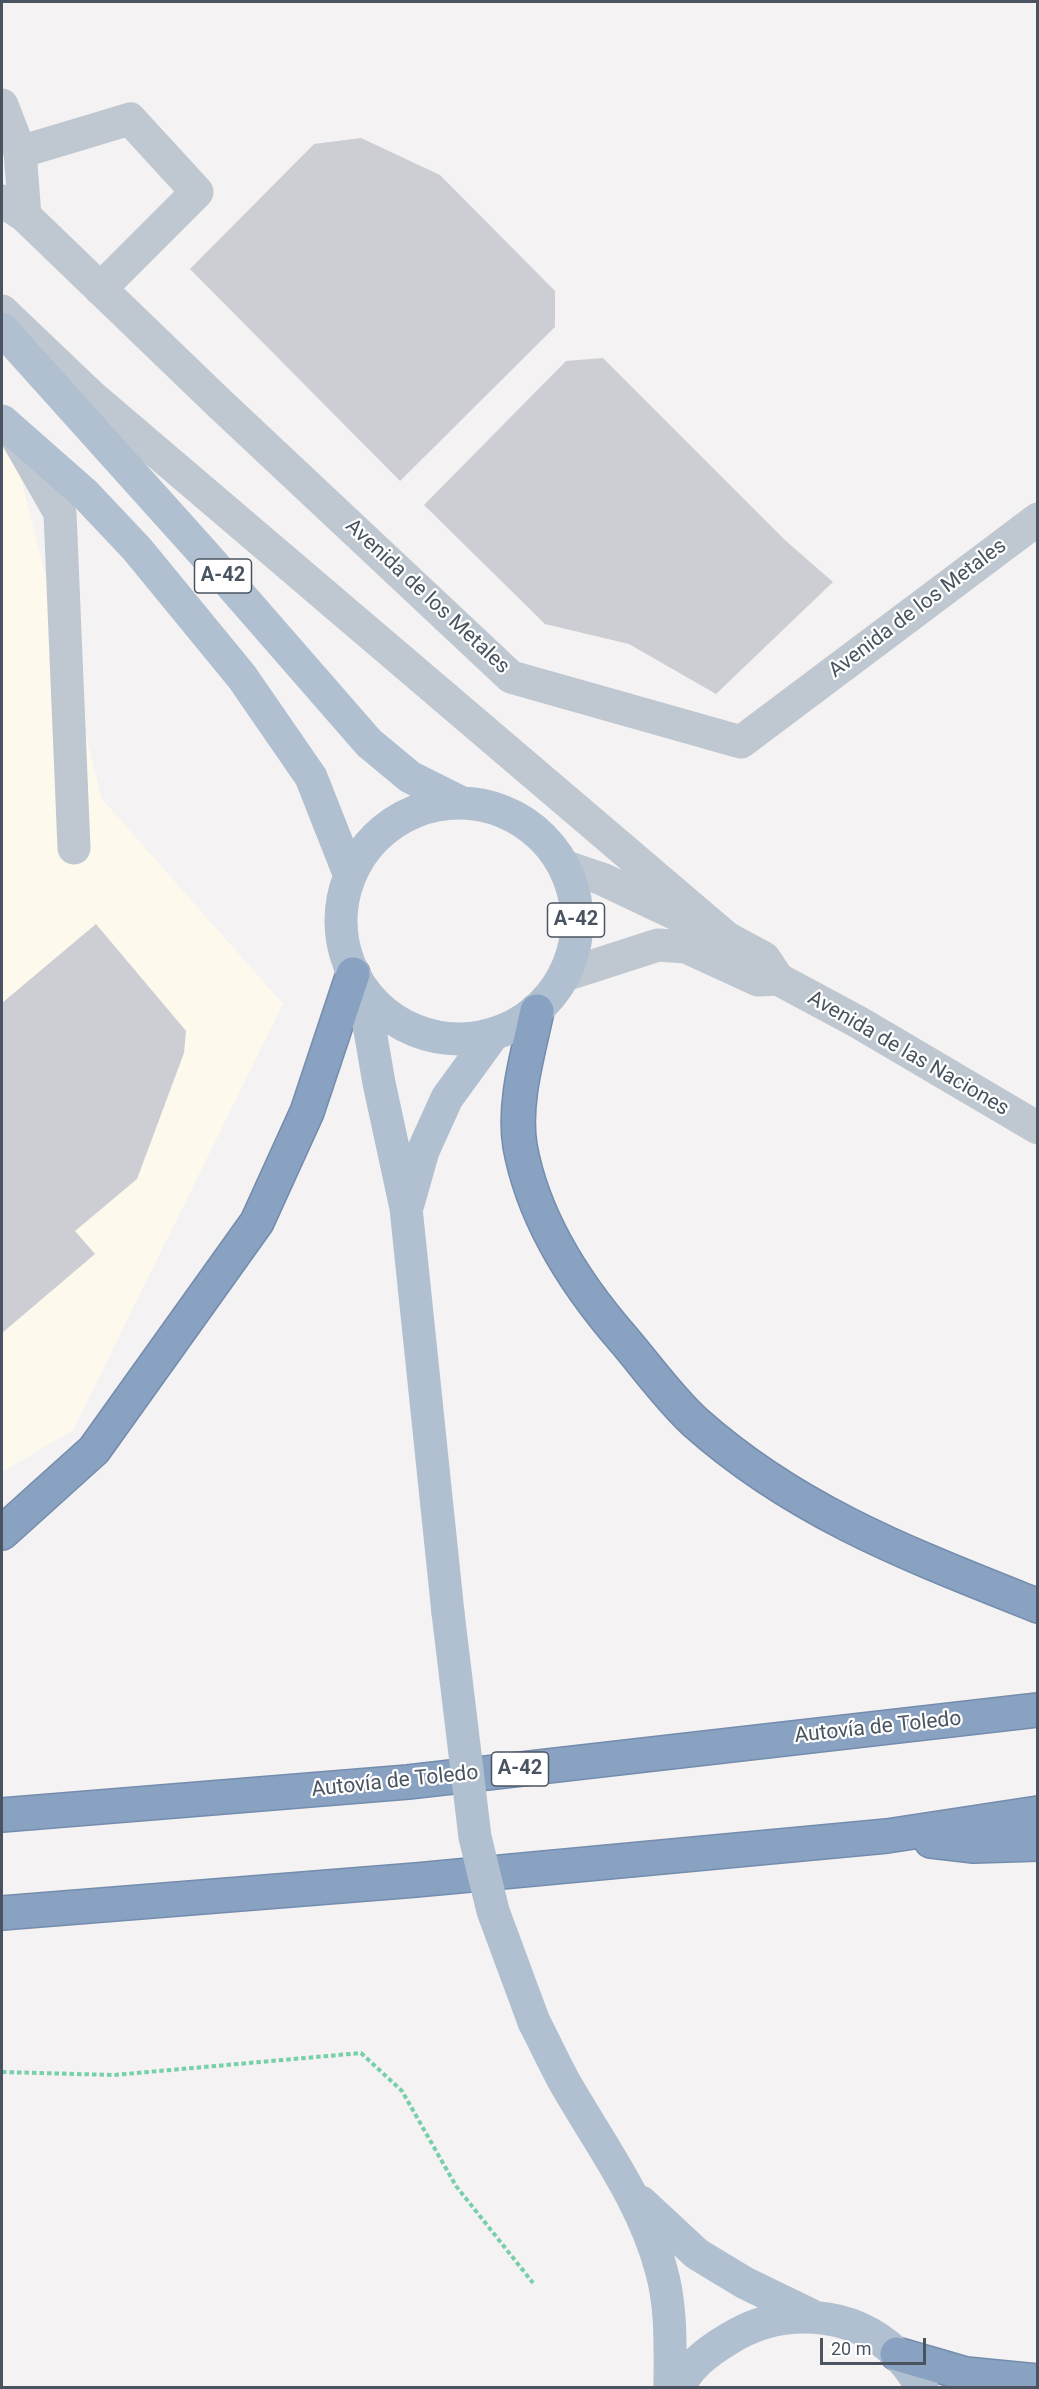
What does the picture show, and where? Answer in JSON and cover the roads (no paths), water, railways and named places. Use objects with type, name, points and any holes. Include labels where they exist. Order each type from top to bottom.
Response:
[{"type":"highway","points":[[2,1533],[94,1450],[257,1222],[307,1112],[358,982]]},
{"type":"highway","points":[[537,1011],[520,1094],[520,1144],[532,1194],[567,1264],[608,1322],[694,1421],[745,1462],[811,1506],[890,1547],[1038,1606]]},
{"type":"highway","name":"Autovía de Toledo","points":[[2,1815],[408,1782],[1038,1710]]},
{"type":"highway","points":[[2,1913],[405,1881],[887,1836],[1038,1813]]},
{"type":"highway","points":[[887,1836],[974,1846],[1038,1844]]},
{"type":"highway","points":[[897,2354],[966,2374],[1038,2381]]},
{"type":"main road","name":"A-42","points":[[2,329],[206,556],[369,743],[411,777],[460,802]]},
{"type":"main road","name":"A-42","points":[[7,425],[86,495],[137,549],[242,677],[311,777],[350,876]]},
{"type":"main road","name":"A-42","points":[[460,802],[489,806],[516,817],[544,838],[564,866],[576,896],[576,938],[565,975],[537,1011],[516,1026],[492,1036],[455,1040],[417,1032],[378,1008],[358,982],[342,942],[341,909],[350,876],[368,846],[393,822],[425,807],[460,802]]},
{"type":"main road","points":[[358,982],[406,1208],[447,1613],[475,1838],[493,1911],[534,2022],[565,2082],[630,2192],[654,2245],[662,2272],[670,2334],[670,2388]]},
{"type":"main road","points":[[406,1208],[423,1151],[447,1098],[492,1036]]},
{"type":"main road","points":[[630,2192],[697,2254],[745,2283],[813,2316],[854,2327],[897,2354],[922,2388]]},
{"type":"main road","points":[[678,2388],[685,2374],[707,2352],[738,2332],[784,2316],[813,2316]]},
{"type":"street","points":[[2,105],[20,152],[13,208]]},
{"type":"street","points":[[20,152],[130,119],[197,192],[100,289]]},
{"type":"street","name":"Avenida de los Metales","points":[[13,208],[511,677],[741,742],[1038,519]]},
{"type":"street","points":[[2,311],[99,403],[727,938]]},
{"type":"street","points":[[7,425],[60,513],[75,848]]},
{"type":"street","points":[[564,866],[602,879],[727,938],[764,958],[778,979]]},
{"type":"street","points":[[565,975],[658,945],[686,947],[758,980],[778,979]]},
{"type":"street","name":"Avenida de las Naciones","points":[[778,979],[858,1022],[1038,1128]]}]
